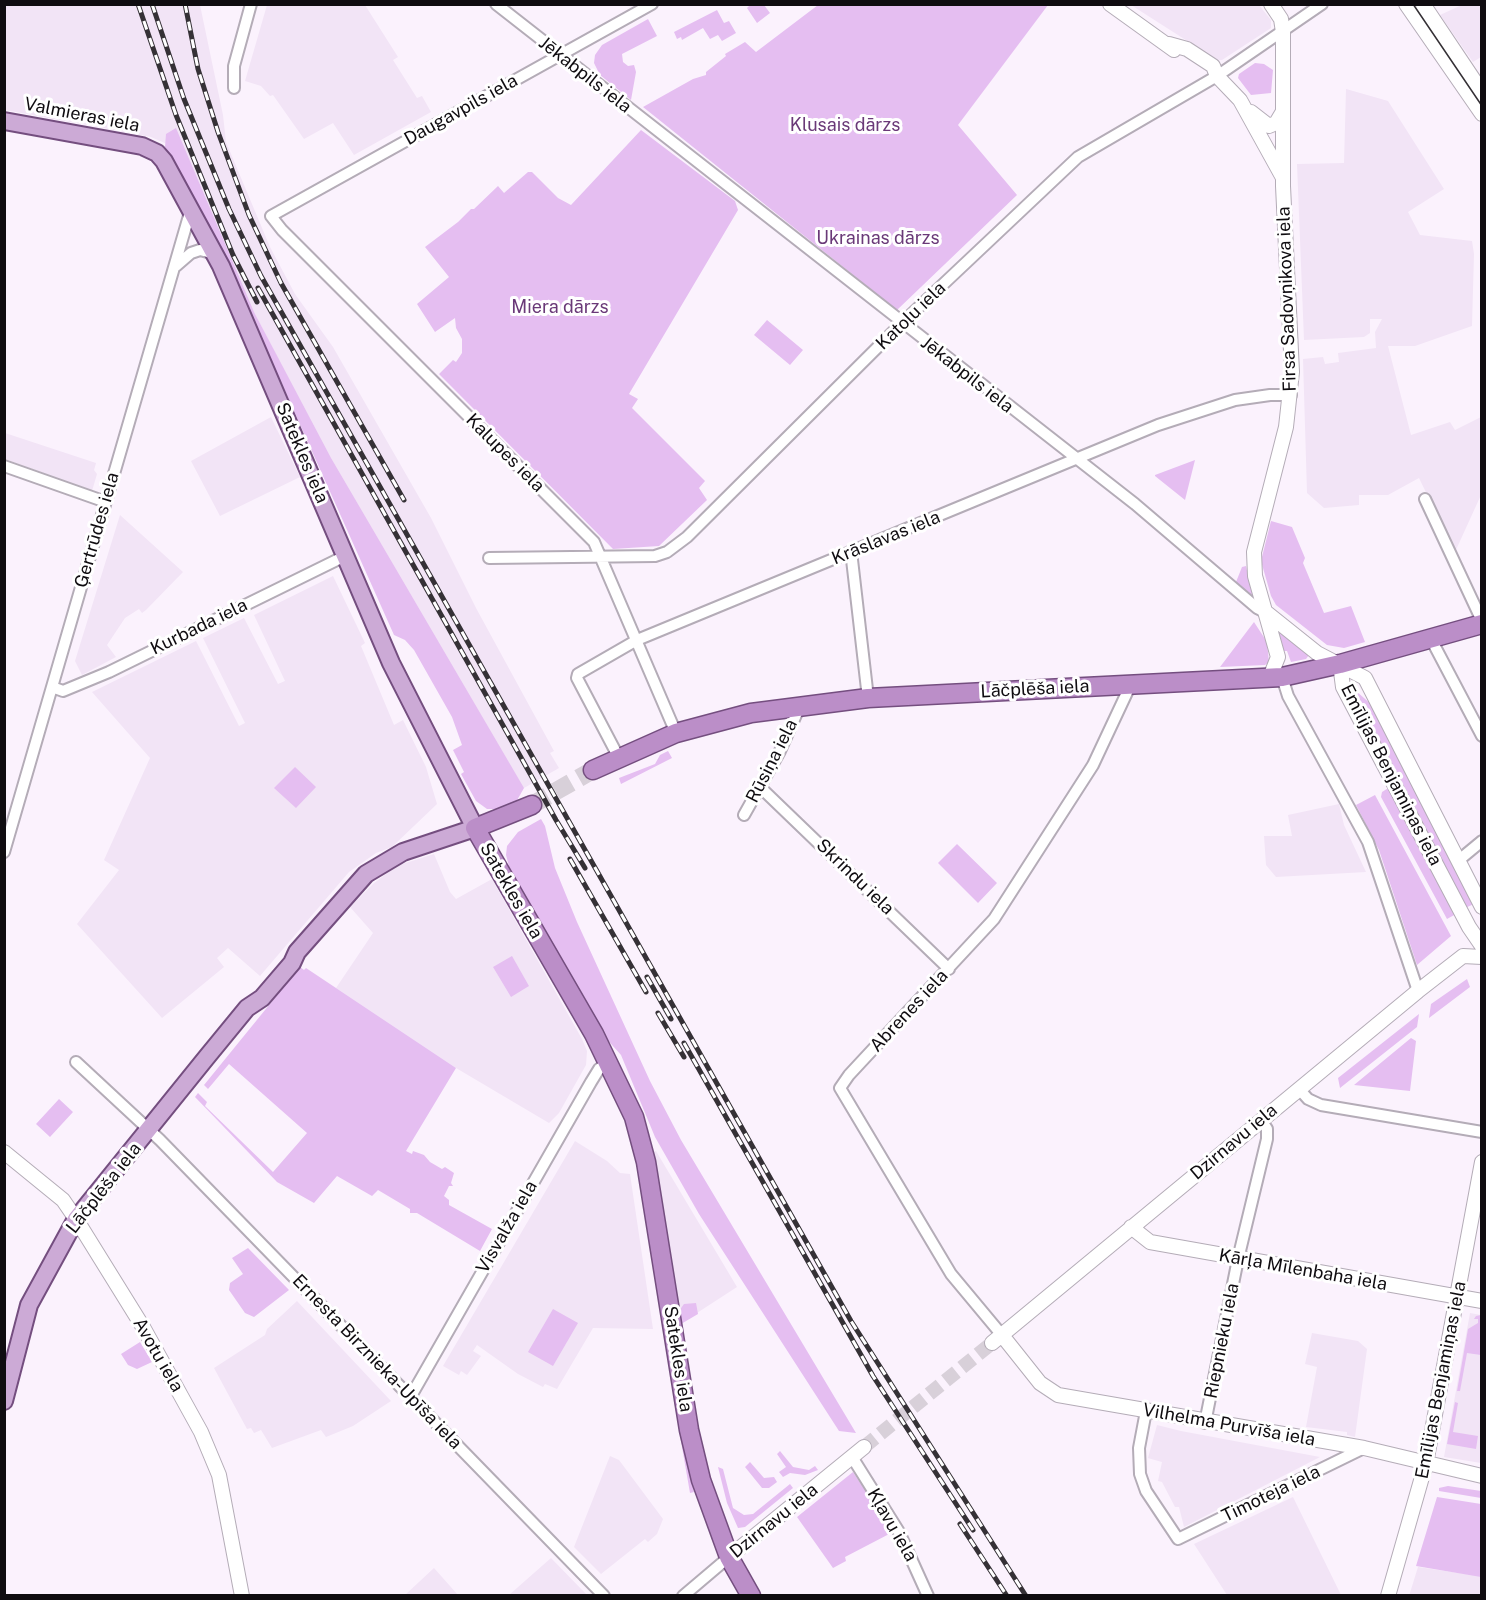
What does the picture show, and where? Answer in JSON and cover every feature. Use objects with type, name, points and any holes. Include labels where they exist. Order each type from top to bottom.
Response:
[{"type":"highway","name":"Lāčplēša iela","points":[[593,770],[676,733],[728,718],[800,706],[868,698],[1276,677],[1340,664],[1431,639],[1482,622]]},
{"type":"highway","name":"Lāčplēša iela","points":[[476,828],[532,805]]},
{"type":"highway","name":"Satekles iela","points":[[476,828],[627,1099],[640,1136],[690,1430],[702,1480],[729,1557],[751,1596]]},
{"type":"main road","name":"Valmieras iela","points":[[4,121],[150,148],[164,161],[191,209]]},
{"type":"main road","name":"Satekles iela","points":[[191,209],[215,254],[391,663],[445,773],[476,828]]},
{"type":"main road","name":"Lāčplēša iela","points":[[4,1401],[29,1305],[76,1219],[253,1002],[257,991],[287,958],[297,952],[372,868],[403,852],[476,828]]},
{"type":"street","points":[[234,88],[234,66],[251,4]]},
{"type":"street","name":"Jēkabpils iela","points":[[496,4],[901,324],[1078,460],[1192,551],[1257,608],[1267,613]]},
{"type":"street","name":"Daugavpils iela","points":[[271,216],[652,4]]},
{"type":"street","name":"Firsa Sadovņikova iela","points":[[1110,4],[1206,72],[1217,76],[1240,100],[1283,178]]},
{"type":"street","points":[[1271,4],[1281,19],[1283,32]]},
{"type":"street","name":"Katoļu iela","points":[[489,558],[656,556],[667,552],[687,537],[901,324],[1078,157],[1217,76],[1322,4]]},
{"type":"street","points":[[1406,4],[1482,114]]},
{"type":"street","points":[[1423,4],[1482,92]]},
{"type":"street","name":"Firsa Sadovņikova iela","points":[[1276,677],[1278,657],[1255,576],[1255,542],[1286,427],[1291,395],[1292,346],[1283,178],[1283,32]]},
{"type":"street","points":[[1240,100],[1260,121],[1269,126],[1276,123],[1282,113]]},
{"type":"street","name":"Ģertrūdes iela","points":[[4,852],[191,209]]},
{"type":"street","name":"Kalupes iela","points":[[271,216],[282,230],[594,542],[676,733]]},
{"type":"street","points":[[174,268],[191,253],[200,250],[215,254]]},
{"type":"street","name":"Krāslavas iela","points":[[619,758],[577,678],[578,674],[637,640],[1201,409],[1253,397],[1291,395]]},
{"type":"street","points":[[4,466],[106,502]]},
{"type":"street","points":[[1425,499],[1482,622]]},
{"type":"street","points":[[851,551],[868,698]]},
{"type":"street","name":"Kurbada iela","points":[[52,687],[63,691],[110,672],[345,556]]},
{"type":"street","points":[[1267,613],[1317,653],[1340,664]]},
{"type":"street","points":[[1431,639],[1482,736]]},
{"type":"street","name":"Emīlijas Benjamiņas iela","points":[[1340,664],[1365,678],[1482,907]]},
{"type":"street","name":"Emīlijas Benjamiņas iela","points":[[1340,664],[1343,687],[1468,927],[1482,946]]},
{"type":"street","points":[[1276,677],[1368,842],[1418,991]]},
{"type":"street","name":"Abrenes iela","points":[[997,1339],[951,1274],[840,1088],[849,1075],[994,919],[1093,765],[1131,684]]},
{"type":"street","name":"Rūsiņa iela","points":[[744,815],[780,751],[800,706]]},
{"type":"street","name":"Skrindu iela","points":[[760,787],[949,969]]},
{"type":"street","points":[[1459,860],[1482,841]]},
{"type":"street","name":"Dzirnavu iela","points":[[997,1339],[1418,991],[1463,956],[1482,957]]},
{"type":"street","name":"Ernesta Birznieka-Upīša iela","points":[[76,1062],[149,1130],[604,1596]]},
{"type":"street","name":"Visvalža iela","points":[[411,1396],[591,1082],[599,1069],[608,1062]]},
{"type":"street","points":[[1299,1089],[1308,1099],[1319,1104],[1482,1132]]},
{"type":"street","name":"Riepnieku iela","points":[[1205,1423],[1238,1259],[1267,1139],[1267,1129],[1261,1120]]},
{"type":"street","name":"Avotu iela","points":[[4,1152],[63,1200],[142,1327],[206,1440],[215,1462],[226,1502],[242,1596]]},
{"type":"street","name":"Emīlijas Benjamiņas iela","points":[[1388,1596],[1426,1463],[1482,1162]]},
{"type":"street","name":"Kārļa Mīlenbaha iela","points":[[1131,1227],[1150,1242],[1482,1301]]},
{"type":"street","name":"Vilhelma Purvīša iela","points":[[997,1339],[1050,1392],[1205,1423],[1364,1448],[1482,1476]]},
{"type":"street","name":"Timoteja iela","points":[[1146,1411],[1139,1449],[1140,1474],[1145,1489],[1178,1539],[1364,1448]]},
{"type":"street","name":"Dzirnavu iela","points":[[683,1596],[864,1447]]},
{"type":"street","name":"Kļavu iela","points":[[852,1457],[899,1532],[928,1596]]},
{"type":"shaded area","points":[[1464,4],[1481,5],[1481,57],[1473,62],[1440,15]]},
{"type":"shaded area","points":[[4,5],[200,5],[223,115],[226,142],[270,247],[295,294],[333,347],[431,518],[476,608],[554,751],[550,753],[559,768],[524,788],[522,786],[333,465],[167,144],[151,137],[5,110]]},
{"type":"shaded area","points":[[267,5],[365,5],[398,57],[393,60],[417,98],[422,96],[431,112],[354,155],[333,123],[304,139],[273,95],[270,96],[261,86],[245,81]]},
{"type":"shaded area","points":[[1131,5],[1259,5],[1271,20],[1271,28],[1222,60],[1217,60]]},
{"type":"shaded area","points":[[1346,89],[1388,101],[1444,189],[1408,212],[1420,235],[1472,241],[1474,254],[1472,326],[1415,346],[1388,346],[1411,435],[1450,422],[1455,430],[1481,417],[1481,495],[1455,552],[1419,478],[1388,495],[1359,495],[1359,505],[1324,508],[1307,493],[1303,359],[1323,357],[1325,364],[1339,362],[1338,353],[1376,348],[1375,332],[1382,319],[1370,319],[1370,333],[1364,337],[1304,340],[1297,164],[1344,163]]},
{"type":"shaded area","points":[[271,417],[300,477],[220,516],[191,461]]},
{"type":"shaded area","points":[[5,433],[96,463],[94,470],[97,474],[92,491],[5,459]]},
{"type":"shaded area","points":[[120,515],[183,572],[146,610],[142,613],[139,609],[125,618],[107,645],[116,657],[82,675],[75,661]]},
{"type":"shaded area","points":[[333,576],[365,643],[361,646],[394,725],[403,720],[426,767],[437,804],[392,847],[376,853],[349,872],[260,976],[228,948],[217,958],[224,967],[162,1018],[77,924],[119,870],[104,860],[150,758],[92,692],[196,641],[239,726],[245,723],[203,638],[244,618],[278,684],[285,681],[254,615]]},
{"type":"shaded area","points":[[1339,804],[1344,825],[1366,872],[1276,877],[1266,865],[1264,836],[1292,836],[1288,815]]},
{"type":"shaded area","points":[[434,854],[450,892],[456,899],[492,879],[582,1039],[587,1051],[586,1065],[559,1113],[549,1123],[456,1068],[336,988],[373,933],[350,907],[373,884],[396,866]]},
{"type":"shaded area","points":[[575,1141],[607,1161],[620,1173],[630,1174],[653,1329],[593,1328],[557,1389],[545,1384],[543,1387],[518,1374],[477,1345],[473,1351],[481,1356],[467,1375],[461,1371],[459,1375],[443,1366]]},
{"type":"shaded area","points":[[656,1151],[737,1287],[680,1324],[652,1152]]},
{"type":"shaded area","points":[[297,1301],[391,1401],[353,1426],[326,1437],[321,1430],[272,1448],[261,1430],[254,1433],[251,1428],[247,1429],[214,1368],[265,1335],[267,1329]]},
{"type":"shaded area","points":[[1470,1313],[1481,1315],[1481,1463],[1444,1457]]},
{"type":"shaded area","points":[[1312,1333],[1358,1341],[1367,1349],[1355,1437],[1347,1435],[1347,1432],[1306,1427],[1317,1367],[1305,1364]]},
{"type":"shaded area","points":[[1157,1425],[1320,1457],[1184,1527],[1179,1507],[1175,1507],[1162,1482],[1158,1481],[1162,1462],[1148,1458]]},
{"type":"shaded area","points":[[610,1456],[619,1460],[663,1519],[657,1534],[648,1542],[645,1539],[601,1574],[574,1547]]},
{"type":"shaded area","points":[[1293,1497],[1341,1595],[1227,1595],[1194,1544]]},
{"type":"shaded area","points":[[551,1558],[587,1595],[509,1595]]},
{"type":"shaded area","points":[[1418,1567],[1480,1576],[1481,1595],[1409,1596]]},
{"type":"shaded area","points":[[434,1568],[458,1595],[405,1595]]},
{"type":"green space","points":[[751,4],[764,5],[770,13],[757,23],[747,8]]},
{"type":"green space","name":"Klusais dārzs","points":[[818,5],[1048,5],[958,125],[1017,195],[897,310],[643,107],[693,79],[706,75],[706,72],[726,56],[725,54],[745,42],[756,52]]},
{"type":"green space","points":[[717,10],[724,23],[729,21],[736,33],[722,41],[718,35],[710,39],[703,28],[682,40],[681,37],[677,39],[674,32]]},
{"type":"green space","points":[[648,19],[657,36],[622,54],[623,62],[628,66],[634,65],[636,72],[631,100],[600,75],[594,63],[595,55],[602,45]]},
{"type":"green space","points":[[1255,63],[1264,64],[1273,70],[1271,93],[1251,95],[1238,78],[1239,74]]},
{"type":"green space","points":[[176,128],[254,312],[331,458],[524,788],[516,802],[497,809],[487,809],[476,801],[461,774],[464,772],[453,750],[462,745],[452,717],[414,650],[405,640],[394,635],[235,279],[165,147],[166,134]]},
{"type":"green space","name":"Miera dārzs","points":[[641,130],[735,201],[738,210],[629,394],[638,399],[632,408],[705,481],[699,488],[707,500],[659,546],[613,549],[439,374],[453,360],[456,362],[462,353],[462,339],[456,328],[455,318],[435,332],[417,304],[449,277],[425,247],[471,209],[474,209],[498,186],[504,193],[528,172],[532,172],[558,198],[571,205]]},
{"type":"green space","points":[[767,320],[803,350],[790,365],[754,335]]},
{"type":"green space","points":[[1195,460],[1185,500],[1155,476],[1155,475]]},
{"type":"green space","points":[[1271,521],[1292,527],[1305,558],[1303,563],[1324,613],[1351,606],[1365,642],[1344,648],[1327,645],[1276,605],[1271,596],[1261,561]]},
{"type":"green space","points":[[1246,566],[1255,598],[1236,582],[1242,567]]},
{"type":"green space","points":[[1254,622],[1267,642],[1269,662],[1265,665],[1220,667]]},
{"type":"green space","points":[[1278,630],[1309,655],[1306,659],[1291,662],[1287,651],[1284,651]]},
{"type":"green space","points":[[1356,691],[1372,705],[1474,904],[1465,908],[1356,698]]},
{"type":"green space","points":[[668,751],[672,758],[621,784],[619,778],[655,764],[660,755]]},
{"type":"green space","points":[[295,767],[316,787],[296,808],[274,788]]},
{"type":"green space","points":[[1390,787],[1456,914],[1447,919],[1381,797],[1382,792]]},
{"type":"green space","points":[[1375,795],[1451,936],[1417,965],[1379,850],[1356,805]]},
{"type":"green space","points":[[541,819],[545,826],[555,868],[577,922],[650,1081],[681,1140],[856,1433],[839,1431],[699,1214],[655,1137],[621,1055],[604,1036],[511,874],[506,855],[507,846],[518,832]]},
{"type":"green space","points":[[957,844],[997,883],[978,903],[938,863]]},
{"type":"green space","points":[[512,956],[529,986],[511,997],[493,967]]},
{"type":"green space","points":[[300,967],[304,970],[306,968],[456,1068],[406,1151],[424,1155],[430,1162],[454,1173],[451,1183],[453,1186],[449,1186],[444,1196],[449,1200],[449,1205],[492,1229],[480,1251],[417,1213],[410,1213],[410,1209],[378,1190],[372,1196],[337,1176],[314,1203],[277,1182],[195,1097],[198,1093],[207,1102],[205,1106],[273,1172],[307,1133],[229,1064],[208,1089],[204,1085]]},
{"type":"green space","points":[[1467,979],[1470,987],[1429,1018],[1431,1004]]},
{"type":"green space","points":[[1419,1014],[1417,1027],[1340,1088],[1338,1078]]},
{"type":"green space","points":[[1411,1038],[1416,1041],[1410,1091],[1354,1085]]},
{"type":"green space","points":[[59,1099],[73,1112],[50,1137],[36,1124]]},
{"type":"green space","points":[[248,1248],[289,1290],[254,1317],[245,1313],[229,1290],[230,1283],[243,1274],[232,1258]]},
{"type":"green space","points":[[696,1303],[698,1314],[681,1324],[679,1311],[684,1304]]},
{"type":"green space","points":[[553,1309],[578,1323],[553,1366],[528,1352]]},
{"type":"green space","points":[[1481,1315],[1481,1355],[1467,1353],[1460,1391],[1457,1391],[1468,1329],[1478,1323],[1478,1319],[1474,1319]]},
{"type":"green space","points":[[140,1342],[152,1362],[137,1369],[128,1365],[121,1354]]},
{"type":"green space","points":[[674,1401],[694,1492],[690,1493]]},
{"type":"green space","points":[[1455,1402],[1458,1403],[1453,1432],[1478,1436],[1476,1449],[1447,1444]]},
{"type":"green space","points":[[780,1451],[793,1467],[809,1470],[815,1466],[818,1470],[805,1475],[790,1473],[783,1477],[779,1472],[786,1467],[777,1454]]},
{"type":"green space","points":[[750,1462],[764,1478],[774,1477],[777,1482],[769,1488],[762,1488],[745,1467]]},
{"type":"green space","points":[[718,1467],[723,1469],[733,1508],[744,1515],[753,1514],[790,1484],[793,1488],[745,1527],[738,1528],[727,1503]]},
{"type":"green space","points":[[853,1472],[893,1532],[845,1557],[846,1561],[833,1568],[797,1517]]},
{"type":"green space","points":[[1448,1486],[1481,1491],[1481,1498],[1439,1491],[1439,1488]]},
{"type":"green space","points":[[1437,1497],[1481,1504],[1481,1577],[1416,1566]]},
{"type":"tunnel","points":[[532,805],[593,770]]},
{"type":"tunnel","points":[[864,1447],[992,1343]]},
{"type":"tram line","points":[[1413,4],[1482,106]]},
{"type":"railway","points":[[138,4],[176,115],[233,255],[257,302]]},
{"type":"railway","points":[[152,4],[184,99],[229,209],[261,276],[851,1321],[1026,1596]]},
{"type":"railway","points":[[185,4],[198,69],[218,132],[249,215],[281,283],[404,500]]},
{"type":"railway","points":[[258,288],[585,868]]},
{"type":"railway","points":[[570,859],[646,992]]},
{"type":"railway","points":[[647,977],[671,1019]]},
{"type":"railway","points":[[658,1013],[684,1057]]},
{"type":"railway","points":[[684,1043],[873,1376],[973,1530]]},
{"type":"railway","points":[[960,1524],[1007,1596]]},
{"type":"park label","name":"Ukrainas dārzs","points":[[878,238]]}]
